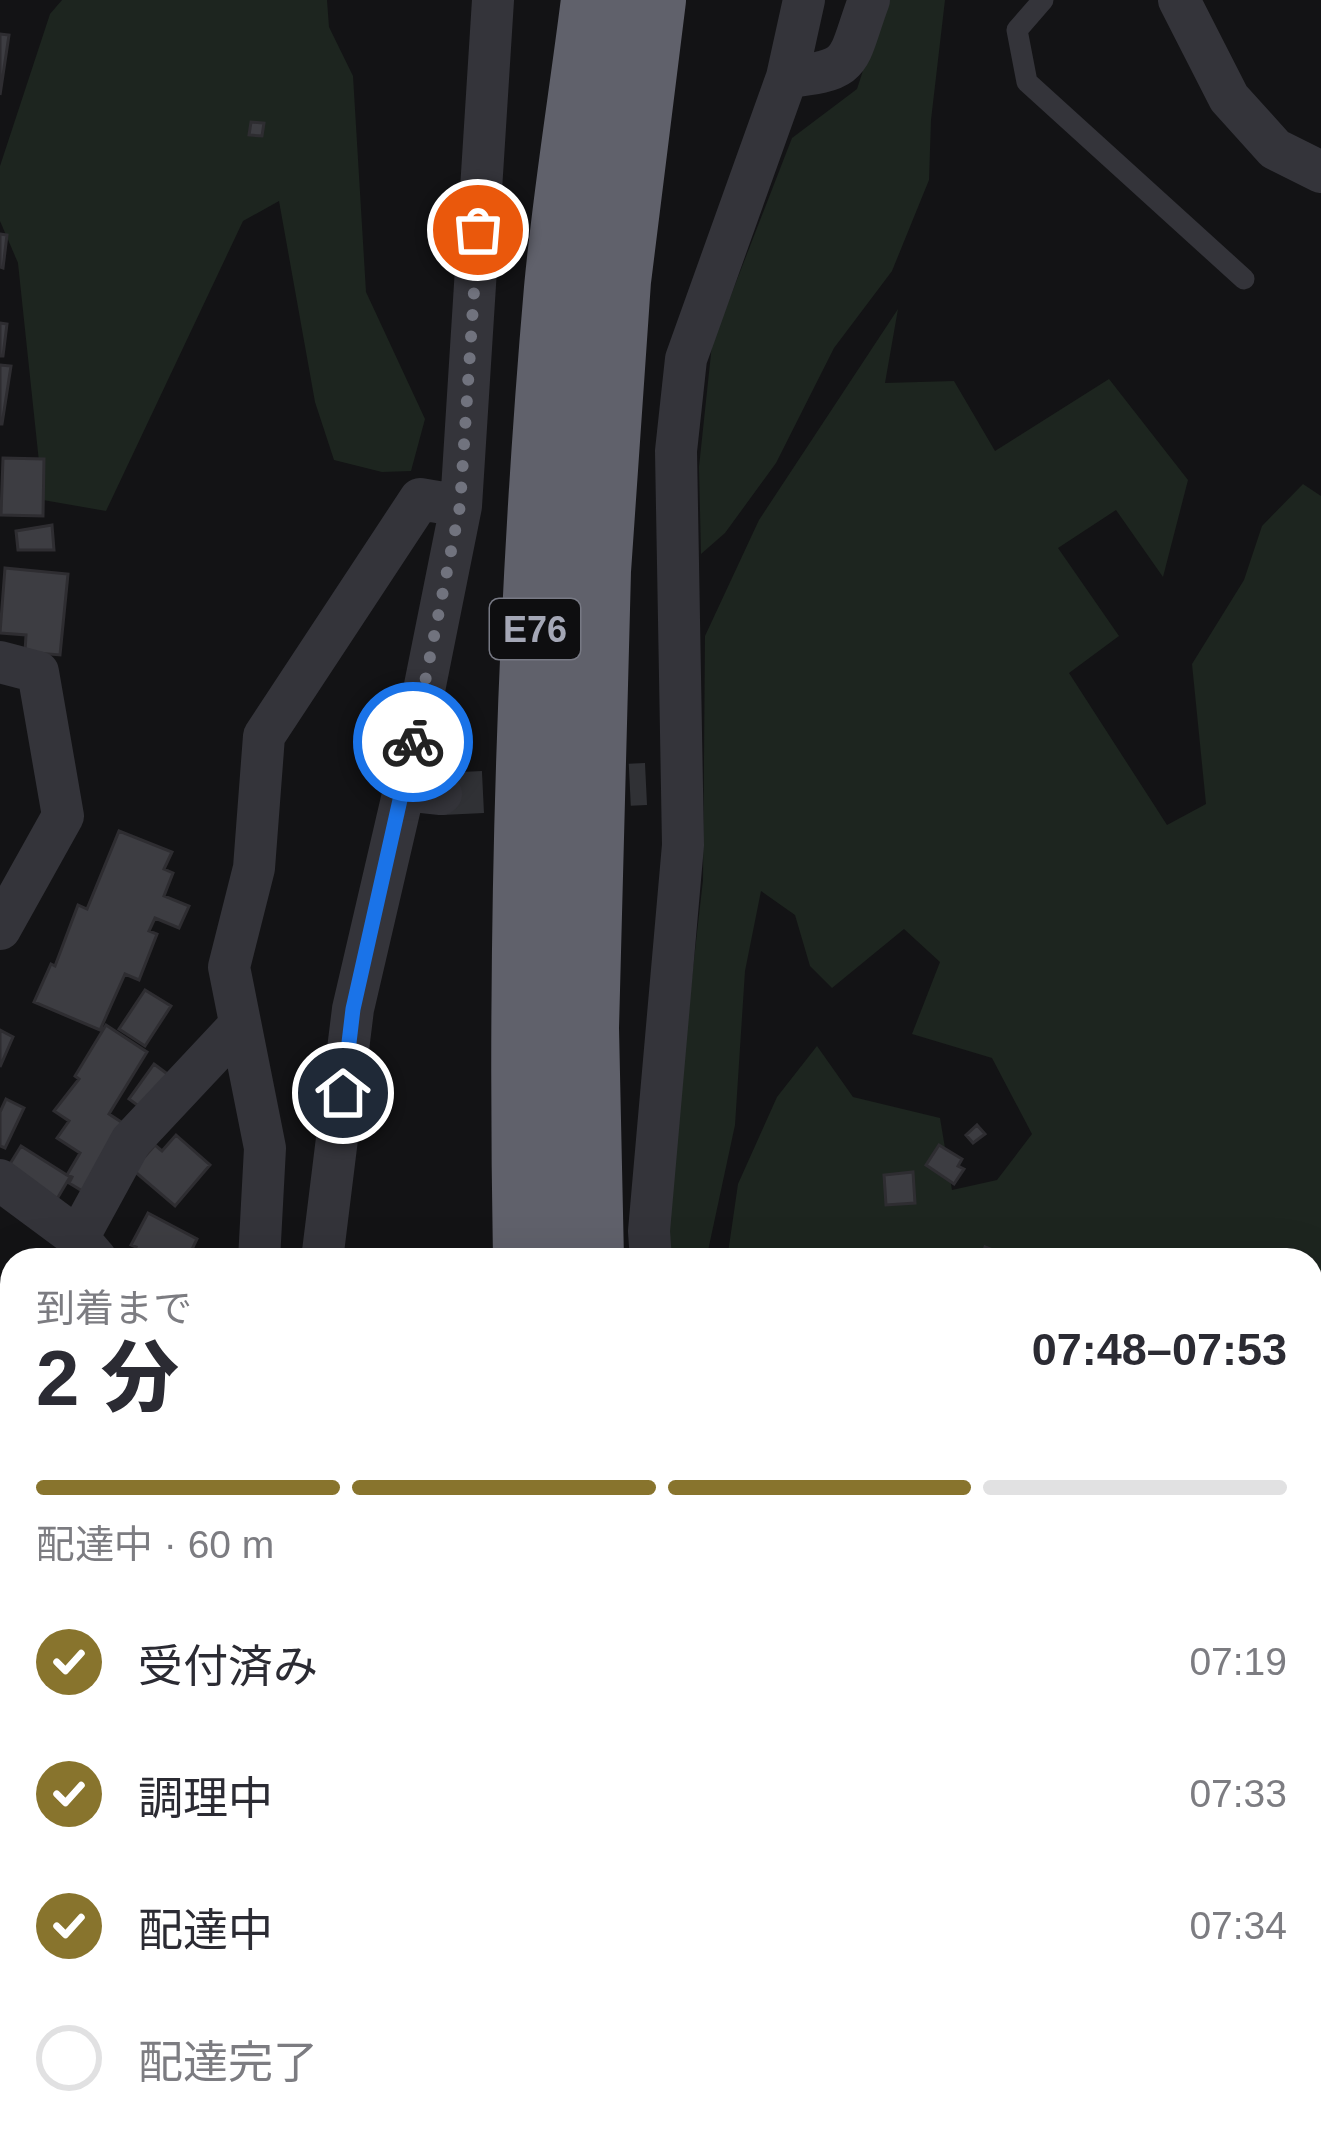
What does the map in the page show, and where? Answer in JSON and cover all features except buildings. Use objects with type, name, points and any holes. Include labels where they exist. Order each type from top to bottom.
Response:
[{"type":"highway","name":"E76","points":[[526,1248],[522,1048],[537,556],[558,284],[594,0]]},
{"type":"highway","name":"E76","points":[[591,1248],[586,1028],[598,571],[617,281],[653,0]]},
{"type":"street","points":[[323,1248],[353,1009],[423,792],[460,506],[494,0]]},
{"type":"street","points":[[650,1248],[683,845],[664,783],[676,451],[686,359],[787,77],[804,0]]},
{"type":"street","points":[[787,77],[834,72],[848,57],[869,0]]},
{"type":"street","points":[[1179,0],[1229,98],[1275,149],[1321,172]]},
{"type":"street","points":[[260,1248],[266,1148],[229,967],[254,868],[265,736],[420,499],[460,506]]},
{"type":"street","points":[[0,662],[38,672],[63,816],[0,929]]},
{"type":"street","points":[[88,1248],[131,1141],[238,1027]]},
{"type":"street","points":[[0,1180],[87,1248]]},
{"type":"lane","points":[[1043,0],[1017,30],[1027,82],[1244,279]]},
{"type":"shaded area","points":[[62,0],[327,0],[329,27],[353,76],[366,292],[425,419],[411,471],[382,472],[334,460],[315,402],[279,201],[243,221],[106,511],[43,500],[18,263],[0,221],[0,166],[50,14]]},
{"type":"shaded area","points":[[886,0],[945,0],[929,180],[892,271],[834,348],[776,463],[725,533],[701,554],[699,467],[712,344],[792,138],[857,89]]},
{"type":"shaded area","points":[[898,309],[885,383],[954,381],[995,451],[1109,379],[1188,480],[1163,577],[1116,510],[1058,548],[1119,636],[1069,673],[1167,825],[1206,804],[1192,664],[1244,580],[1262,526],[1303,484],[1321,496],[1321,1248],[729,1248],[738,1184],[777,1097],[817,1046],[853,1097],[940,1118],[952,1190],[997,1180],[1032,1134],[992,1058],[912,1034],[940,962],[904,929],[832,988],[810,966],[795,915],[761,891],[745,971],[735,1125],[709,1248],[666,1248],[665,1215],[703,880],[705,636],[759,520]]},
{"type":"tunnel","points":[[441,794],[646,784]]},
{"type":"way so far","points":[[413,742],[460,506],[478,230]]},
{"type":"route","points":[[343,1093],[353,1009],[413,742]]}]
